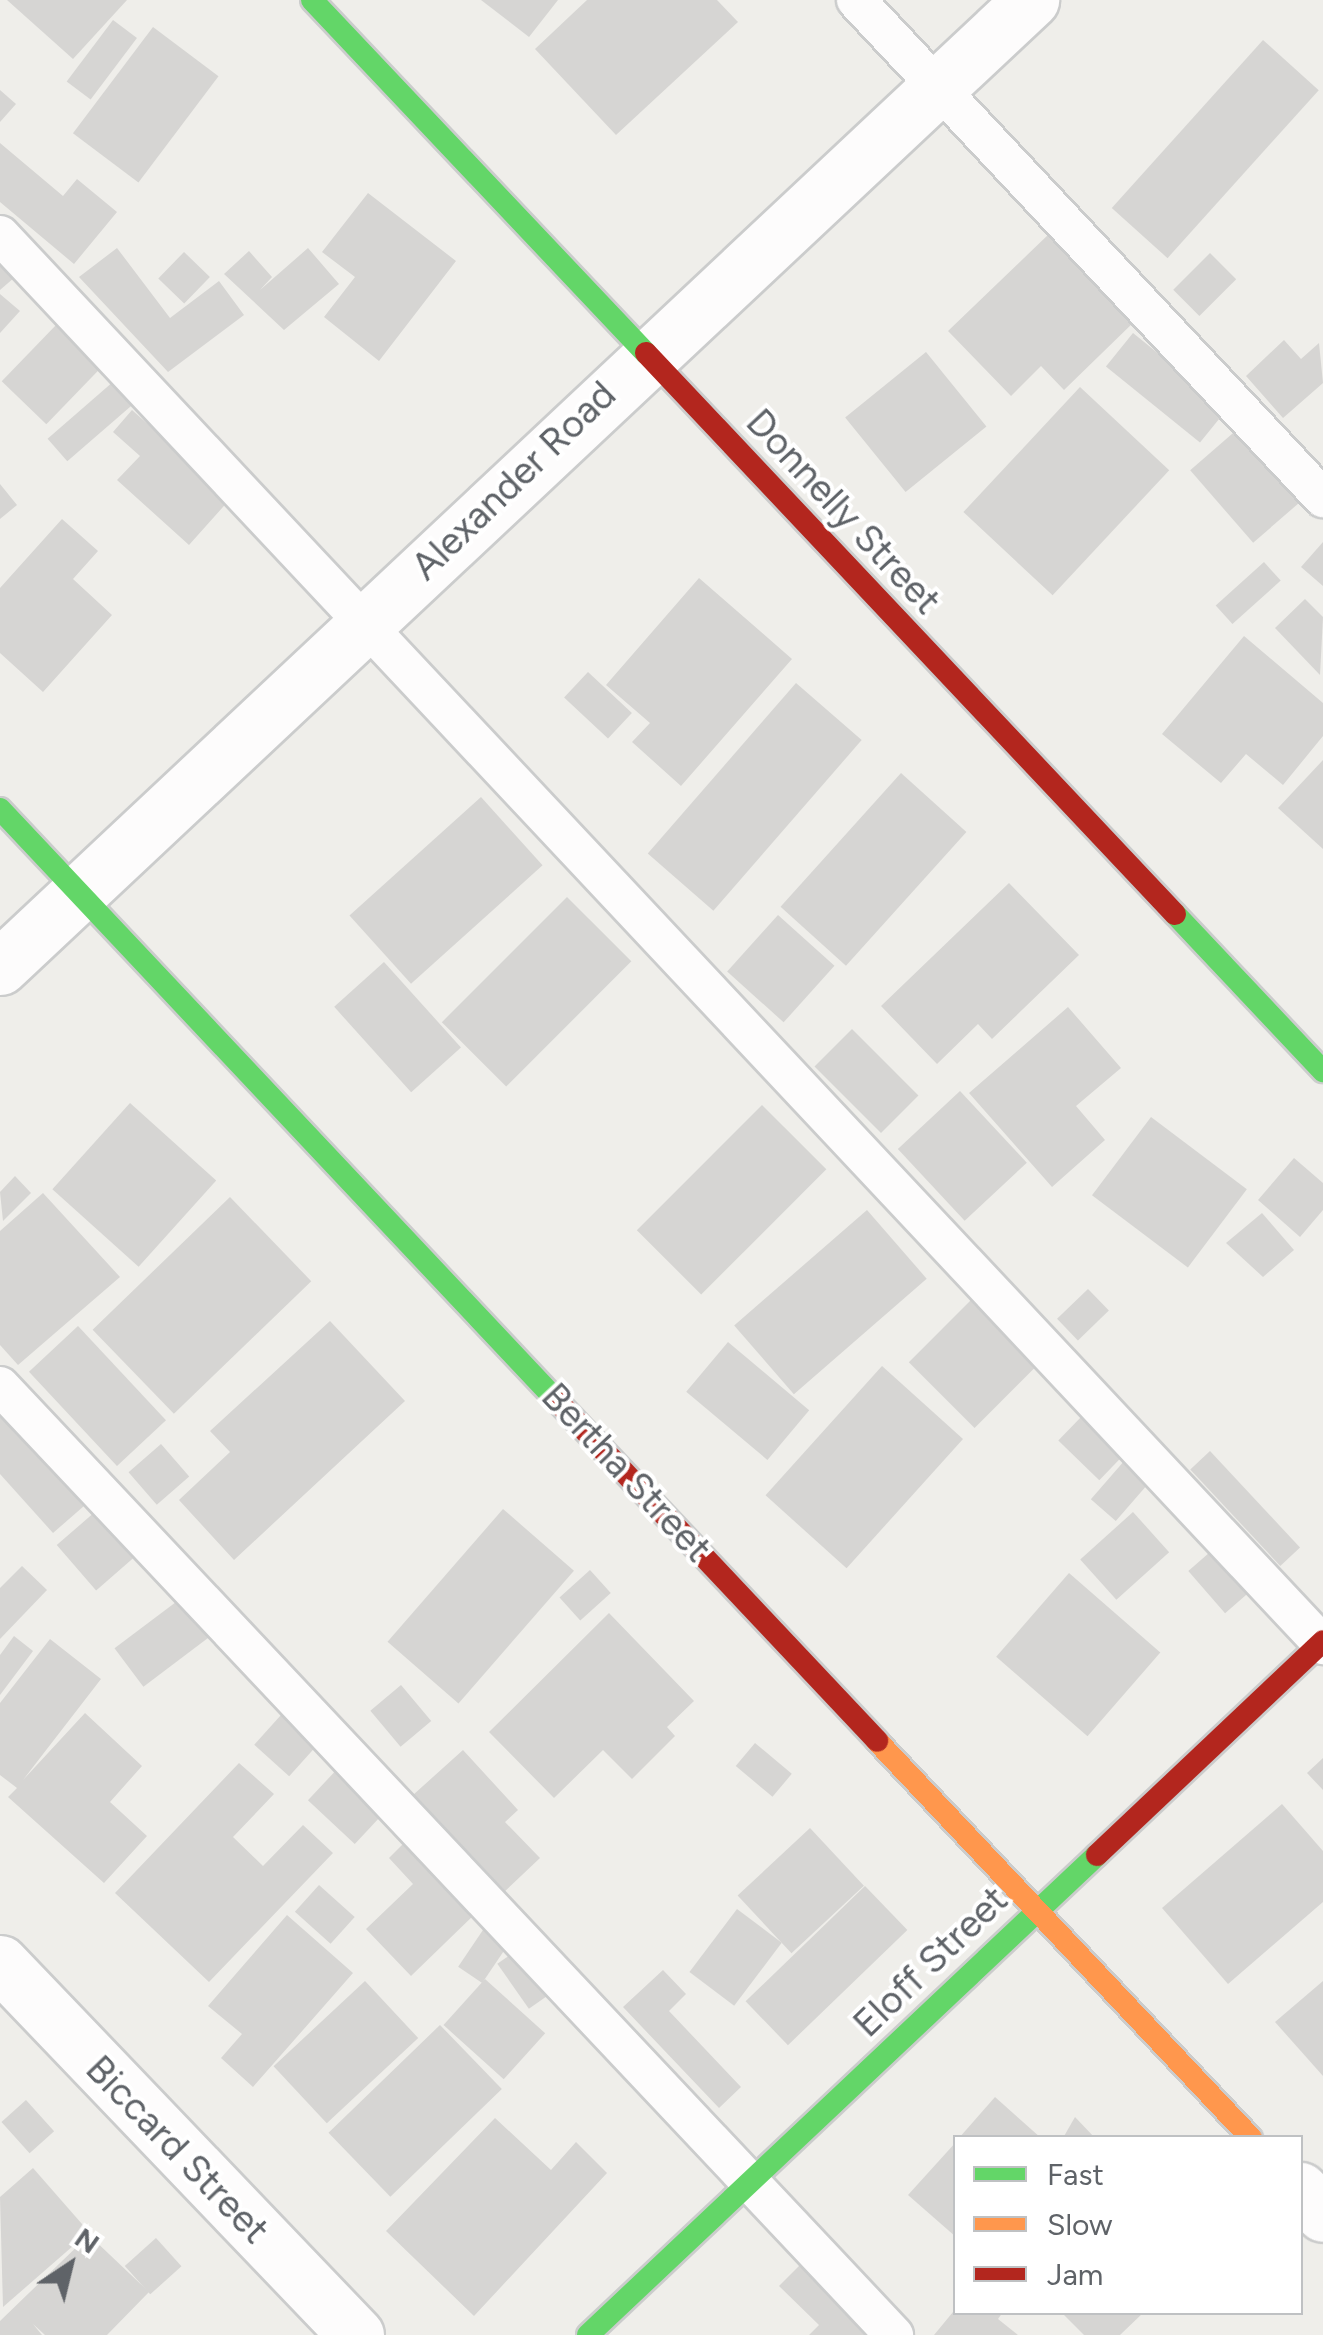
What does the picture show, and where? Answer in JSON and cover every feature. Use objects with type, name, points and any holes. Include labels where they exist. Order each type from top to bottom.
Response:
[{"type":"street","name":"Donnelly Street","points":[[312,0],[1323,1071]]},
{"type":"street","name":"Alexander Road","points":[[0,966],[646,354],[1031,0]]},
{"type":"street","name":"Bertha Street","points":[[0,810],[1248,2135]]},
{"type":"street","name":"Eloff Street","points":[[588,2335],[1322,1643]]},
{"type":"street","name":"Biccard Street","points":[[0,1963],[356,2335]]},
{"type":"street","points":[[1303,2193],[1323,2214]]},
{"type":"lane","points":[[856,0],[1323,498]]},
{"type":"lane","points":[[0,235],[362,626],[1322,1643]]},
{"type":"lane","points":[[0,1386],[894,2335]]},
{"type":"building","points":[[7,0],[127,0],[73,59]]},
{"type":"building","points":[[481,0],[558,0],[529,37]]},
{"type":"building","points":[[587,0],[717,0],[738,22],[616,135],[535,49]]},
{"type":"building","points":[[113,20],[137,38],[91,100],[67,81]]},
{"type":"building","points":[[153,27],[218,76],[138,183],[73,133]]},
{"type":"building","points":[[1263,40],[1319,90],[1168,258],[1112,208]]},
{"type":"building","points":[[0,90],[16,104],[0,122]]},
{"type":"building","points":[[0,143],[63,196],[77,179],[117,212],[74,264],[0,202]]},
{"type":"building","points":[[368,193],[456,261],[379,361],[324,317],[355,277],[322,252]]},
{"type":"building","points":[[1050,233],[1136,320],[1064,390],[1041,366],[1011,396],[948,331]]},
{"type":"building","points":[[117,248],[170,318],[219,281],[244,315],[168,372],[79,277]]},
{"type":"building","points":[[308,248],[339,284],[284,330],[224,274],[249,251],[272,277],[260,290]]},
{"type":"building","points":[[184,252],[210,277],[184,304],[158,279]]},
{"type":"building","points":[[1210,253],[1236,279],[1199,316],[1173,290]]},
{"type":"building","points":[[0,260],[15,277],[0,290]]},
{"type":"building","points":[[0,294],[20,311],[0,333]]},
{"type":"building","points":[[58,323],[103,366],[46,424],[2,381]]},
{"type":"building","points":[[1133,333],[1227,409],[1200,443],[1106,366]]},
{"type":"building","points":[[1284,340],[1301,359],[1319,343],[1323,383],[1283,418],[1246,376]]},
{"type":"building","points":[[926,352],[986,427],[906,492],[845,417]]},
{"type":"building","points":[[114,381],[134,404],[67,461],[48,439]]},
{"type":"building","points":[[1080,387],[1169,470],[1053,595],[963,512]]},
{"type":"building","points":[[132,410],[231,498],[189,545],[117,480],[140,456],[113,432]]},
{"type":"building","points":[[1240,427],[1303,499],[1253,543],[1190,470]]},
{"type":"building","points":[[0,484],[17,505],[0,519]]},
{"type":"building","points":[[62,519],[98,551],[73,579],[112,615],[43,692],[0,653],[0,588]]},
{"type":"building","points":[[1323,542],[1323,586],[1301,567]]},
{"type":"building","points":[[1264,562],[1281,581],[1232,624],[1216,605]]},
{"type":"building","points":[[699,578],[792,659],[681,786],[632,742],[650,723],[606,685]]},
{"type":"building","points":[[1305,599],[1323,617],[1320,675],[1275,628]]},
{"type":"building","points":[[1244,636],[1323,703],[1323,736],[1283,785],[1246,754],[1221,783],[1162,734]]},
{"type":"building","points":[[588,672],[632,713],[608,739],[564,698]]},
{"type":"building","points":[[796,683],[862,740],[713,911],[648,854]]},
{"type":"building","points":[[1323,760],[1323,849],[1278,808]]},
{"type":"building","points":[[901,773],[966,832],[846,966],[781,907]]},
{"type":"building","points":[[481,797],[543,865],[411,984],[349,915]]},
{"type":"building","points":[[1009,883],[1079,955],[992,1039],[978,1024],[937,1064],[881,1006]]},
{"type":"building","points":[[567,897],[631,961],[506,1087],[442,1022]]},
{"type":"building","points":[[778,915],[834,966],[784,1022],[727,971]]},
{"type":"building","points":[[384,962],[461,1047],[411,1092],[334,1007]]},
{"type":"building","points":[[1068,1007],[1121,1068],[1076,1106],[1105,1140],[1052,1187],[969,1093]]},
{"type":"building","points":[[852,1029],[918,1095],[881,1133],[815,1066]]},
{"type":"building","points":[[960,1091],[1027,1163],[965,1221],[898,1149]]},
{"type":"building","points":[[130,1103],[216,1181],[139,1267],[52,1189]]},
{"type":"building","points":[[762,1105],[826,1169],[701,1295],[637,1230]]},
{"type":"building","points":[[1151,1117],[1247,1189],[1188,1267],[1092,1195]]},
{"type":"building","points":[[1294,1158],[1323,1183],[1323,1210],[1300,1237],[1258,1200]]},
{"type":"building","points":[[15,1176],[31,1193],[3,1221],[0,1192]]},
{"type":"building","points":[[43,1193],[120,1277],[18,1365],[0,1345],[0,1231]]},
{"type":"building","points":[[230,1197],[311,1281],[174,1414],[93,1330]]},
{"type":"building","points":[[867,1210],[927,1279],[794,1394],[734,1325]]},
{"type":"building","points":[[1262,1213],[1294,1250],[1263,1277],[1226,1243]]},
{"type":"building","points":[[1088,1289],[1109,1311],[1078,1340],[1057,1319]]},
{"type":"building","points":[[976,1295],[1042,1361],[975,1428],[909,1362]]},
{"type":"building","points":[[330,1321],[405,1401],[234,1560],[179,1500],[230,1452],[210,1431]]},
{"type":"building","points":[[78,1326],[166,1420],[117,1466],[29,1372]]},
{"type":"building","points":[[728,1342],[809,1410],[767,1460],[686,1392]]},
{"type":"building","points":[[882,1366],[963,1439],[847,1568],[766,1495]]},
{"type":"building","points":[[0,1396],[92,1499],[53,1533],[0,1474]]},
{"type":"building","points":[[1084,1414],[1125,1454],[1099,1480],[1058,1441]]},
{"type":"building","points":[[161,1444],[189,1476],[157,1505],[129,1472]]},
{"type":"building","points":[[1210,1451],[1300,1548],[1280,1566],[1190,1469]]},
{"type":"building","points":[[1125,1460],[1150,1482],[1116,1521],[1091,1499]]},
{"type":"building","points":[[503,1509],[574,1571],[458,1703],[388,1642]]},
{"type":"building","points":[[96,1511],[135,1556],[96,1590],[57,1545]]},
{"type":"building","points":[[1133,1512],[1169,1552],[1116,1600],[1080,1560]]},
{"type":"building","points":[[1217,1546],[1254,1588],[1225,1613],[1188,1571]]},
{"type":"building","points":[[22,1566],[47,1590],[0,1639],[0,1588]]},
{"type":"building","points":[[590,1570],[611,1593],[580,1620],[560,1597]]},
{"type":"building","points":[[1069,1573],[1160,1652],[1087,1736],[996,1657]]},
{"type":"building","points":[[188,1593],[217,1631],[143,1687],[115,1648]]},
{"type":"building","points":[[609,1613],[694,1701],[667,1727],[675,1736],[632,1779],[603,1750],[554,1798],[489,1732]]},
{"type":"building","points":[[14,1636],[33,1651],[0,1695],[0,1655]]},
{"type":"building","points":[[50,1639],[101,1679],[23,1780],[85,1713],[142,1766],[110,1802],[147,1836],[104,1883],[8,1797],[17,1788],[0,1775],[0,1703]]},
{"type":"building","points":[[401,1685],[431,1721],[401,1747],[370,1711]]},
{"type":"building","points":[[281,1715],[316,1746],[289,1776],[254,1745]]},
{"type":"building","points":[[755,1743],[792,1774],[772,1797],[736,1766]]},
{"type":"building","points":[[463,1750],[518,1810],[505,1822],[540,1858],[503,1893],[413,1795]]},
{"type":"building","points":[[1323,1758],[1323,1790],[1307,1773]]},
{"type":"building","points":[[239,1763],[274,1794],[233,1837],[263,1866],[303,1825],[333,1853],[209,1982],[115,1893]]},
{"type":"building","points":[[340,1766],[387,1810],[355,1844],[308,1800]]},
{"type":"building","points":[[1282,1804],[1323,1851],[1323,1902],[1228,1984],[1162,1908]]},
{"type":"building","points":[[810,1828],[864,1886],[791,1953],[738,1896]]},
{"type":"building","points":[[407,1840],[477,1912],[411,1976],[366,1929],[413,1884],[389,1858]]},
{"type":"building","points":[[319,1885],[355,1917],[331,1944],[295,1912]]},
{"type":"building","points":[[865,1886],[907,1930],[788,2045],[746,2001]]},
{"type":"building","points":[[737,1909],[782,1943],[734,2006],[689,1972]]},
{"type":"building","points":[[287,1915],[353,1973],[253,2087],[221,2058],[242,2034],[208,2006]]},
{"type":"building","points":[[485,1927],[509,1943],[482,1983],[458,1967]]},
{"type":"building","points":[[517,1950],[549,1995],[529,2009],[497,1964]]},
{"type":"building","points":[[663,1970],[686,1994],[669,2011],[741,2087],[719,2108],[623,2007]]},
{"type":"building","points":[[485,1979],[545,2033],[504,2079],[444,2025]]},
{"type":"building","points":[[365,1981],[418,2038],[327,2123],[274,2066]]},
{"type":"building","points":[[1323,1981],[1323,2076],[1275,2022]]},
{"type":"building","points":[[440,2025],[502,2089],[390,2197],[329,2133]]},
{"type":"building","points":[[995,2097],[1038,2135],[962,2135]]},
{"type":"building","points":[[26,2100],[54,2131],[30,2153],[1,2122]]},
{"type":"building","points":[[1075,2117],[1092,2135],[1065,2135]]},
{"type":"building","points":[[495,2118],[551,2170],[576,2142],[607,2173],[474,2316],[386,2231]]},
{"type":"building","points":[[953,2145],[953,2234],[908,2195]]},
{"type":"building","points":[[33,2168],[89,2232],[3,2307],[0,2197]]},
{"type":"building","points":[[89,2235],[149,2292],[107,2335],[45,2335],[33,2324],[42,2335],[0,2335],[0,2321]]},
{"type":"building","points":[[156,2238],[181,2266],[150,2294],[125,2266]]},
{"type":"building","points":[[803,2262],[878,2335],[809,2335],[819,2325],[779,2286]]},
{"type":"building","points":[[953,2312],[1001,2315],[998,2319],[1018,2335],[934,2335]]},
{"type":"building","points":[[1064,2315],[1141,2315],[1120,2335],[1084,2335]]},
{"type":"traffic: fast","points":[[312,0],[646,353]]},
{"type":"traffic: fast","points":[[0,809],[559,1403]]},
{"type":"traffic: fast","points":[[1175,914],[1323,1071]]},
{"type":"traffic: fast","points":[[588,2335],[1097,1855]]},
{"type":"traffic: slow","points":[[877,1741],[1248,2135]]},
{"type":"traffic: jam","points":[[646,353],[1175,914]]},
{"type":"traffic: jam","points":[[559,1403],[877,1741]]},
{"type":"traffic: jam","points":[[1097,1855],[1323,1641]]}]
